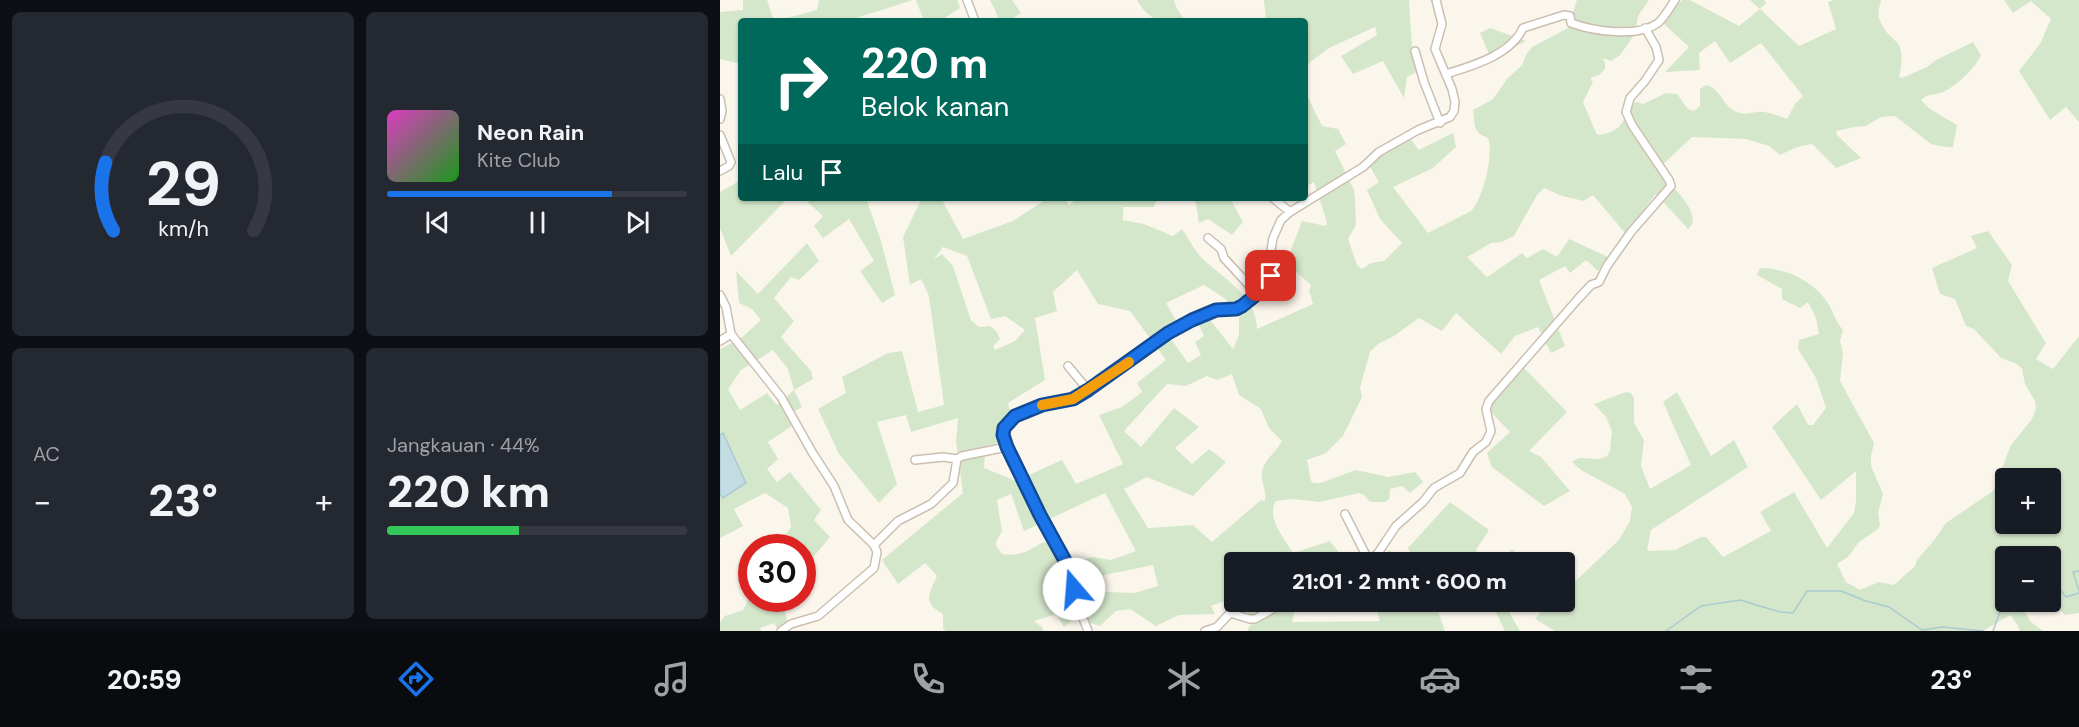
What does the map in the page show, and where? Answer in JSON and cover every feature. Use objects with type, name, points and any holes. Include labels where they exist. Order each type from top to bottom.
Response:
[{"type":"street","points":[[968,0],[974,18]]},
{"type":"street","points":[[1308,201],[1363,167],[1379,152],[1418,130],[1440,123],[1450,117],[1454,111],[1455,102],[1435,49],[1442,24],[1436,0]]},
{"type":"street","points":[[1446,74],[1483,62],[1518,38],[1522,28],[1564,15],[1570,16],[1571,23],[1592,30],[1619,32],[1645,28],[1658,23],[1675,0]]},
{"type":"street","points":[[1379,552],[1396,526],[1423,502],[1434,488],[1460,473],[1473,452],[1486,442],[1491,431],[1486,409],[1489,401],[1578,299],[1591,285],[1599,282],[1607,266],[1631,232],[1671,186],[1626,112],[1630,98],[1646,81],[1659,60],[1656,47],[1645,28]]},
{"type":"street","points":[[1414,51],[1440,123]]},
{"type":"street","points":[[720,99],[722,111],[720,119]]},
{"type":"street","points":[[720,135],[731,165],[720,171]]},
{"type":"street","points":[[720,157],[728,155]]},
{"type":"street","points":[[1277,201],[1290,212]]},
{"type":"street","points":[[1088,631],[1077,603],[1068,566],[1007,447],[1003,435],[1004,428],[1015,416],[1042,405],[1073,399],[1181,325],[1216,310],[1236,309],[1242,306],[1268,283],[1271,276],[1273,238],[1281,220],[1308,201]]},
{"type":"street","points":[[1208,238],[1221,249],[1224,258],[1257,294]]},
{"type":"street","points":[[720,295],[726,307],[731,334],[781,397],[834,486],[848,520],[874,545],[877,558],[870,572],[818,616],[790,624],[781,631]]},
{"type":"street","points":[[720,341],[731,334]]},
{"type":"street","points":[[1068,366],[1088,390]]},
{"type":"street","points":[[915,460],[943,457],[957,459],[1007,447]]},
{"type":"street","points":[[874,545],[898,521],[931,504],[954,483],[957,459]]},
{"type":"street","points":[[1344,514],[1363,552]]},
{"type":"street","points":[[1205,631],[1217,627],[1230,613],[1255,619],[1267,612]]},
{"type":"green space","points":[[743,0],[767,0],[773,18],[738,18],[738,63],[720,59],[720,12],[743,10]]},
{"type":"green space","points":[[819,0],[913,0],[856,18],[787,18],[817,10]]},
{"type":"green space","points":[[916,0],[957,0],[960,8],[945,18],[923,18]]},
{"type":"green space","points":[[990,0],[1012,0],[1021,13],[1013,18],[999,18]]},
{"type":"green space","points":[[1137,0],[1174,0],[1183,18],[1154,18],[1142,8]]},
{"type":"green space","points":[[1264,0],[1409,0],[1412,47],[1420,70],[1407,77],[1404,98],[1383,61],[1353,74],[1341,56],[1377,35],[1375,27],[1329,48],[1308,64],[1308,18],[1266,18]]},
{"type":"green space","points":[[1577,0],[1649,0],[1638,16],[1635,34],[1620,55],[1611,61],[1603,58],[1605,69],[1599,75],[1590,78],[1593,82],[1583,102],[1597,135],[1606,134],[1621,125],[1634,103],[1643,104],[1666,93],[1677,94],[1688,109],[1694,111],[1700,106],[1700,89],[1706,85],[1716,90],[1728,106],[1737,112],[1743,114],[1764,112],[1787,119],[1795,104],[1803,96],[1761,43],[1730,63],[1715,41],[1699,53],[1700,70],[1665,72],[1689,47],[1662,22],[1682,0],[1690,0],[1739,26],[1760,9],[1799,46],[1836,29],[1828,2],[1881,0],[1879,18],[1883,27],[1900,47],[1902,53],[1899,77],[1902,78],[1973,42],[1981,55],[1970,71],[1953,86],[1921,100],[1930,109],[1957,125],[1953,147],[1931,144],[1895,116],[1881,117],[1866,126],[1836,131],[1837,135],[1861,158],[1836,168],[1812,144],[1797,147],[1780,155],[1769,146],[1746,139],[1692,137],[1658,169],[1689,207],[1692,223],[1688,229],[1656,194],[1625,233],[1593,195],[1584,201],[1562,196],[1544,188],[1537,195],[1514,236],[1501,242],[1491,243],[1467,257],[1487,277],[1522,253],[1527,258],[1543,249],[1557,257],[1569,239],[1608,257],[1598,271],[1586,260],[1570,273],[1565,266],[1539,280],[1565,346],[1551,353],[1538,327],[1515,336],[1501,354],[1456,313],[1442,331],[1419,318],[1394,336],[1378,344],[1370,352],[1360,388],[1362,397],[1343,436],[1326,453],[1307,460],[1311,481],[1320,483],[1356,470],[1388,477],[1415,472],[1423,482],[1410,493],[1402,486],[1390,489],[1389,499],[1385,502],[1370,502],[1359,493],[1320,502],[1293,499],[1276,501],[1273,508],[1275,521],[1292,552],[1224,552],[1224,601],[1211,606],[1215,614],[1179,615],[1156,626],[1130,609],[1116,611],[1100,626],[1075,618],[1064,627],[1056,614],[1034,621],[1042,627],[1043,631],[946,631],[943,629],[943,614],[932,606],[929,598],[937,576],[925,563],[898,584],[882,560],[963,493],[956,441],[958,418],[911,432],[906,415],[877,422],[897,484],[879,503],[839,454],[818,409],[846,393],[842,377],[888,353],[902,351],[918,412],[944,405],[929,296],[921,279],[910,285],[903,237],[921,201],[943,201],[963,239],[1013,221],[1043,201],[1066,201],[1069,205],[1074,201],[1156,201],[1154,207],[1123,207],[1123,220],[1144,224],[1173,236],[1182,229],[1201,257],[1246,298],[1255,317],[1257,329],[1313,304],[1309,291],[1311,285],[1286,263],[1302,221],[1326,226],[1327,222],[1314,182],[1308,185],[1308,97],[1322,126],[1338,129],[1346,144],[1335,151],[1354,190],[1356,225],[1348,239],[1357,265],[1362,269],[1371,263],[1384,261],[1402,243],[1380,219],[1367,190],[1379,182],[1367,162],[1410,138],[1419,150],[1453,133],[1456,147],[1433,168],[1393,187],[1428,233],[1471,211],[1480,197],[1490,154],[1488,138],[1479,133],[1474,124],[1473,110],[1493,99],[1507,79],[1522,65],[1532,47],[1568,28]],"holes":[[[943,247],[967,256],[991,319],[1005,316],[1025,330],[1015,341],[995,350],[993,346],[1000,339],[997,332],[990,326],[979,327],[971,320],[953,266],[942,254],[934,259]],[[1077,270],[1098,304],[1130,311],[1166,360],[1137,383],[1142,392],[1122,407],[1099,415],[1123,464],[1076,484],[1062,460],[1016,481],[984,468],[985,454],[1003,437],[1012,418],[1008,403],[1045,380],[1035,318],[1057,311],[1053,292]],[[1204,285],[1224,298],[1239,314],[1239,335],[1233,349],[1207,316],[1197,321],[1204,336],[1195,342],[1201,355],[1188,363],[1171,339],[1181,329],[1166,303]],[[1232,374],[1239,395],[1261,409],[1269,428],[1282,441],[1262,471],[1265,501],[1261,500],[1212,542],[1193,525],[1148,528],[1124,489],[1147,477],[1193,496],[1226,462],[1209,449],[1192,464],[1175,448],[1199,427],[1174,408],[1141,447],[1124,431],[1167,384],[1186,386],[1207,376],[1217,380]],[[1105,493],[1136,551],[1111,560],[1093,557],[1063,565],[1048,542],[1019,554],[1002,554],[996,546],[1002,531],[997,500],[1011,494],[1024,531]],[[1153,565],[1158,586],[1135,593],[1084,591],[1080,580]]]},
{"type":"green space","points":[[1750,0],[1764,0],[1766,3],[1760,9]]},
{"type":"green space","points":[[2004,0],[2079,0],[2079,122],[2066,107],[2050,120],[2019,71],[2040,44],[2051,19],[2031,1],[2013,13]]},
{"type":"green space","points":[[1490,28],[1526,41],[1491,59],[1480,33]]},
{"type":"green space","points":[[738,182],[738,201],[785,201],[731,256],[720,228],[720,192]]},
{"type":"green space","points":[[806,201],[867,201],[881,241],[895,295],[882,303],[860,271],[874,261],[849,219],[823,238],[814,226],[823,216]]},
{"type":"green space","points":[[1195,201],[1232,201],[1243,222],[1232,235],[1208,219],[1199,223]]},
{"type":"green space","points":[[1988,231],[2012,265],[2008,281],[2046,343],[2036,359],[2053,369],[2079,336],[2079,613],[2065,615],[2061,611],[2061,546],[1995,546],[1995,612],[2025,612],[2031,622],[2043,631],[2020,631],[2010,615],[1983,631],[1555,631],[1535,619],[1540,613],[1538,612],[1575,612],[1575,582],[1619,540],[1630,521],[1632,507],[1625,494],[1581,470],[1572,462],[1579,458],[1599,459],[1607,456],[1610,451],[1612,431],[1606,417],[1594,404],[1626,392],[1631,393],[1634,398],[1634,423],[1644,440],[1641,466],[1650,489],[1691,465],[1663,402],[1677,392],[1711,456],[1734,440],[1748,467],[1651,530],[1648,551],[1675,550],[1701,537],[1706,537],[1723,557],[1771,531],[1760,512],[1794,492],[1827,548],[1854,513],[1856,471],[1821,500],[1772,427],[1797,404],[1808,425],[1813,425],[1826,408],[1816,378],[1798,349],[1799,340],[1819,334],[1816,318],[1808,302],[1800,308],[1782,299],[1782,289],[1757,275],[1760,268],[1780,270],[1799,277],[1816,289],[1829,305],[1843,330],[1840,341],[1843,353],[1840,381],[1874,443],[1871,466],[1883,494],[1878,513],[1880,525],[1878,529],[1859,542],[1848,557],[1837,564],[1846,582],[1860,590],[1879,582],[1894,585],[1915,566],[1917,560],[1946,523],[1993,491],[1995,486],[1995,534],[2061,534],[2061,468],[2002,468],[2011,445],[2032,419],[2036,408],[2035,401],[2025,384],[2022,369],[2017,364],[2001,358],[1974,329],[1966,326],[1955,299],[1940,294],[1932,268],[1977,248],[1971,236]]},
{"type":"green space","points":[[807,243],[819,261],[799,280],[791,277],[774,298],[794,321],[781,337],[811,371],[813,379],[794,390],[802,407],[786,416],[792,426],[768,442],[778,459],[767,469],[777,482],[790,472],[821,510],[814,520],[830,537],[816,554],[816,534],[786,534],[791,527],[788,508],[765,493],[734,509],[743,526],[720,538],[720,494],[723,498],[723,433],[720,435],[720,349],[740,339],[761,320],[752,309],[739,303],[736,271],[758,294]],"holes":[[[773,350],[788,369],[794,390],[777,405],[767,393],[740,410],[728,389],[741,370]]]},
{"type":"green space","points":[[1523,367],[1567,412],[1529,451],[1541,457],[1570,491],[1544,506],[1492,467],[1487,453],[1510,432],[1489,410],[1488,403]]},
{"type":"green space","points":[[1450,502],[1489,530],[1477,552],[1410,552],[1408,548]]},
{"type":"green space","points":[[1330,541],[1338,552],[1296,552]]},
{"type":"green space","points":[[738,612],[785,612],[788,623],[778,630],[774,623],[760,628],[761,631],[720,631],[720,622],[725,616]]},
{"type":"green space","points":[[1247,612],[1294,612],[1292,622],[1380,621],[1377,612],[1438,612],[1445,631],[1247,631],[1254,619]]},
{"type":"green space","points":[[1496,612],[1509,612],[1520,631],[1505,631]]},
{"type":"water","points":[[723,433],[746,483],[723,498],[720,494],[720,435]]},
{"type":"waterway","points":[[2079,571],[2073,572],[2079,591]]},
{"type":"waterway","points":[[1666,631],[1701,606],[1740,600],[1780,612],[1793,613],[1807,591],[1841,591],[1889,607],[1922,630],[1942,627],[1983,631]]},
{"type":"waterway","points":[[2061,591],[2066,597],[2079,593]]},
{"type":"waterway","points":[[1993,631],[2000,612]]},
{"type":"slow traffic","points":[[1042,405],[1073,399],[1129,362]]},
{"type":"route","points":[[1074,589],[1068,566],[1007,447],[1003,435],[1004,428],[1015,416],[1042,405],[1073,399],[1181,325],[1219,309],[1236,309],[1242,306],[1268,283],[1271,276]]}]
